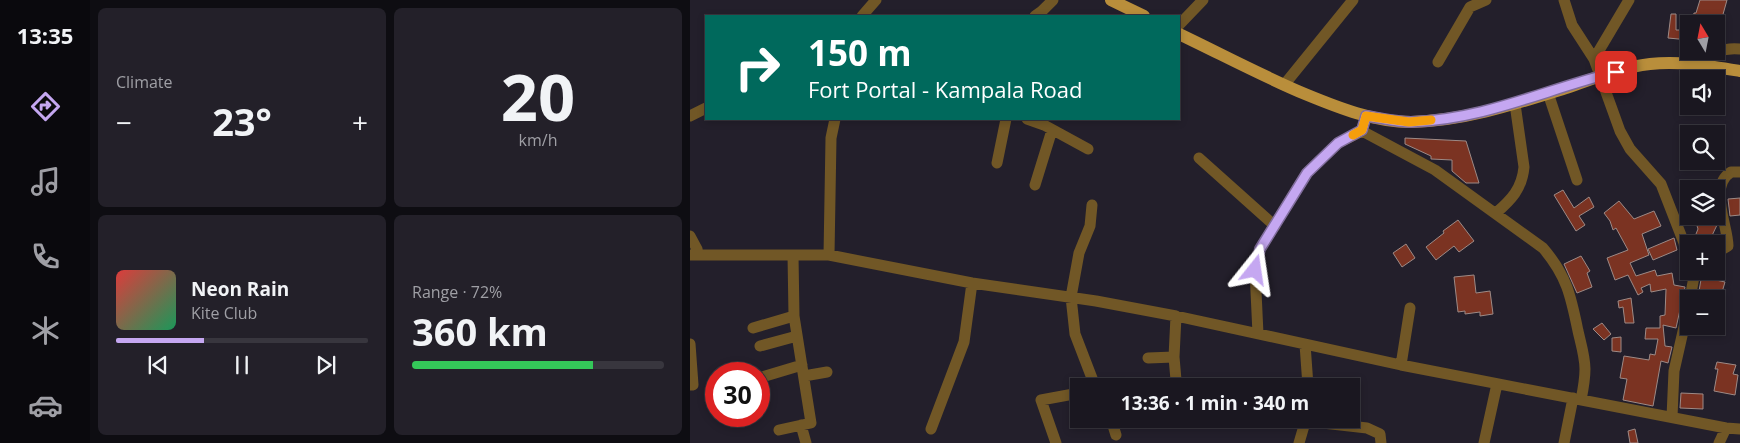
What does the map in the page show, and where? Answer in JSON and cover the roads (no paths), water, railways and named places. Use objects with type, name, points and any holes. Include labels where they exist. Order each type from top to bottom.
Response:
[{"type":"main road","points":[[1111,0],[1142,15]]},
{"type":"main road","points":[[1180,34],[1284,85],[1332,105],[1366,116],[1409,122],[1445,119],[1482,112],[1515,104],[1601,76],[1648,65],[1697,64],[1740,71]]},
{"type":"street","points":[[863,15],[876,0]]},
{"type":"street","points":[[1036,15],[1053,0]]},
{"type":"street","points":[[1180,24],[1202,0]]},
{"type":"street","points":[[1284,85],[1353,0]]},
{"type":"street","points":[[1438,62],[1470,7],[1486,0]]},
{"type":"street","points":[[1564,0],[1572,25],[1594,59],[1620,132],[1630,149],[1661,184],[1681,235]]},
{"type":"street","points":[[1594,59],[1629,0]]},
{"type":"street","points":[[1697,64],[1719,50],[1740,49]]},
{"type":"street","points":[[1548,93],[1577,180]]},
{"type":"street","points":[[1496,213],[1512,200],[1519,189],[1523,177],[1524,167],[1515,104]]},
{"type":"street","points":[[690,116],[705,108]]},
{"type":"street","points":[[1258,334],[1255,270],[1260,249],[1307,173],[1338,143],[1362,130],[1366,116]]},
{"type":"street","points":[[829,255],[831,138],[835,120]]},
{"type":"street","points":[[997,163],[1006,120]]},
{"type":"street","points":[[1029,120],[1088,149]]},
{"type":"street","points":[[1035,186],[1052,130]]},
{"type":"street","points":[[1362,130],[1435,170],[1543,248],[1554,260],[1564,278],[1571,298],[1584,355],[1585,370],[1564,443]]},
{"type":"street","points":[[1199,158],[1275,226]]},
{"type":"street","points":[[1728,246],[1721,209],[1720,191],[1726,175],[1731,172],[1740,172]]},
{"type":"street","points":[[1092,205],[1090,226],[1079,253],[1071,297],[1076,334],[1094,378]]},
{"type":"street","points":[[690,236],[697,248],[694,255],[829,255],[972,283],[1071,297],[1176,316],[1401,365],[1726,428],[1740,429]]},
{"type":"street","points":[[1725,248],[1740,242]]},
{"type":"street","points":[[793,254],[794,316],[803,371],[806,443]]},
{"type":"street","points":[[931,429],[964,342],[972,283]]},
{"type":"street","points":[[1401,365],[1410,308]]},
{"type":"street","points":[[753,328],[794,316]]},
{"type":"street","points":[[1176,316],[1174,357],[1176,378]]},
{"type":"street","points":[[1672,417],[1674,371],[1682,335]]},
{"type":"street","points":[[760,346],[797,336]]},
{"type":"street","points":[[690,344],[691,385]]},
{"type":"street","points":[[1306,344],[1308,378]]},
{"type":"street","points":[[1148,358],[1174,357]]},
{"type":"street","points":[[770,376],[803,371],[827,372]]},
{"type":"street","points":[[1484,443],[1497,384]]},
{"type":"street","points":[[1056,443],[1041,400],[1070,395]]},
{"type":"street","points":[[779,430],[806,424]]},
{"type":"street","points":[[1360,427],[1380,434],[1381,443]]},
{"type":"street","points":[[1114,428],[1116,435]]},
{"type":"street","points":[[1299,443],[1304,428]]},
{"type":"street","points":[[1719,443],[1726,428]]}]
